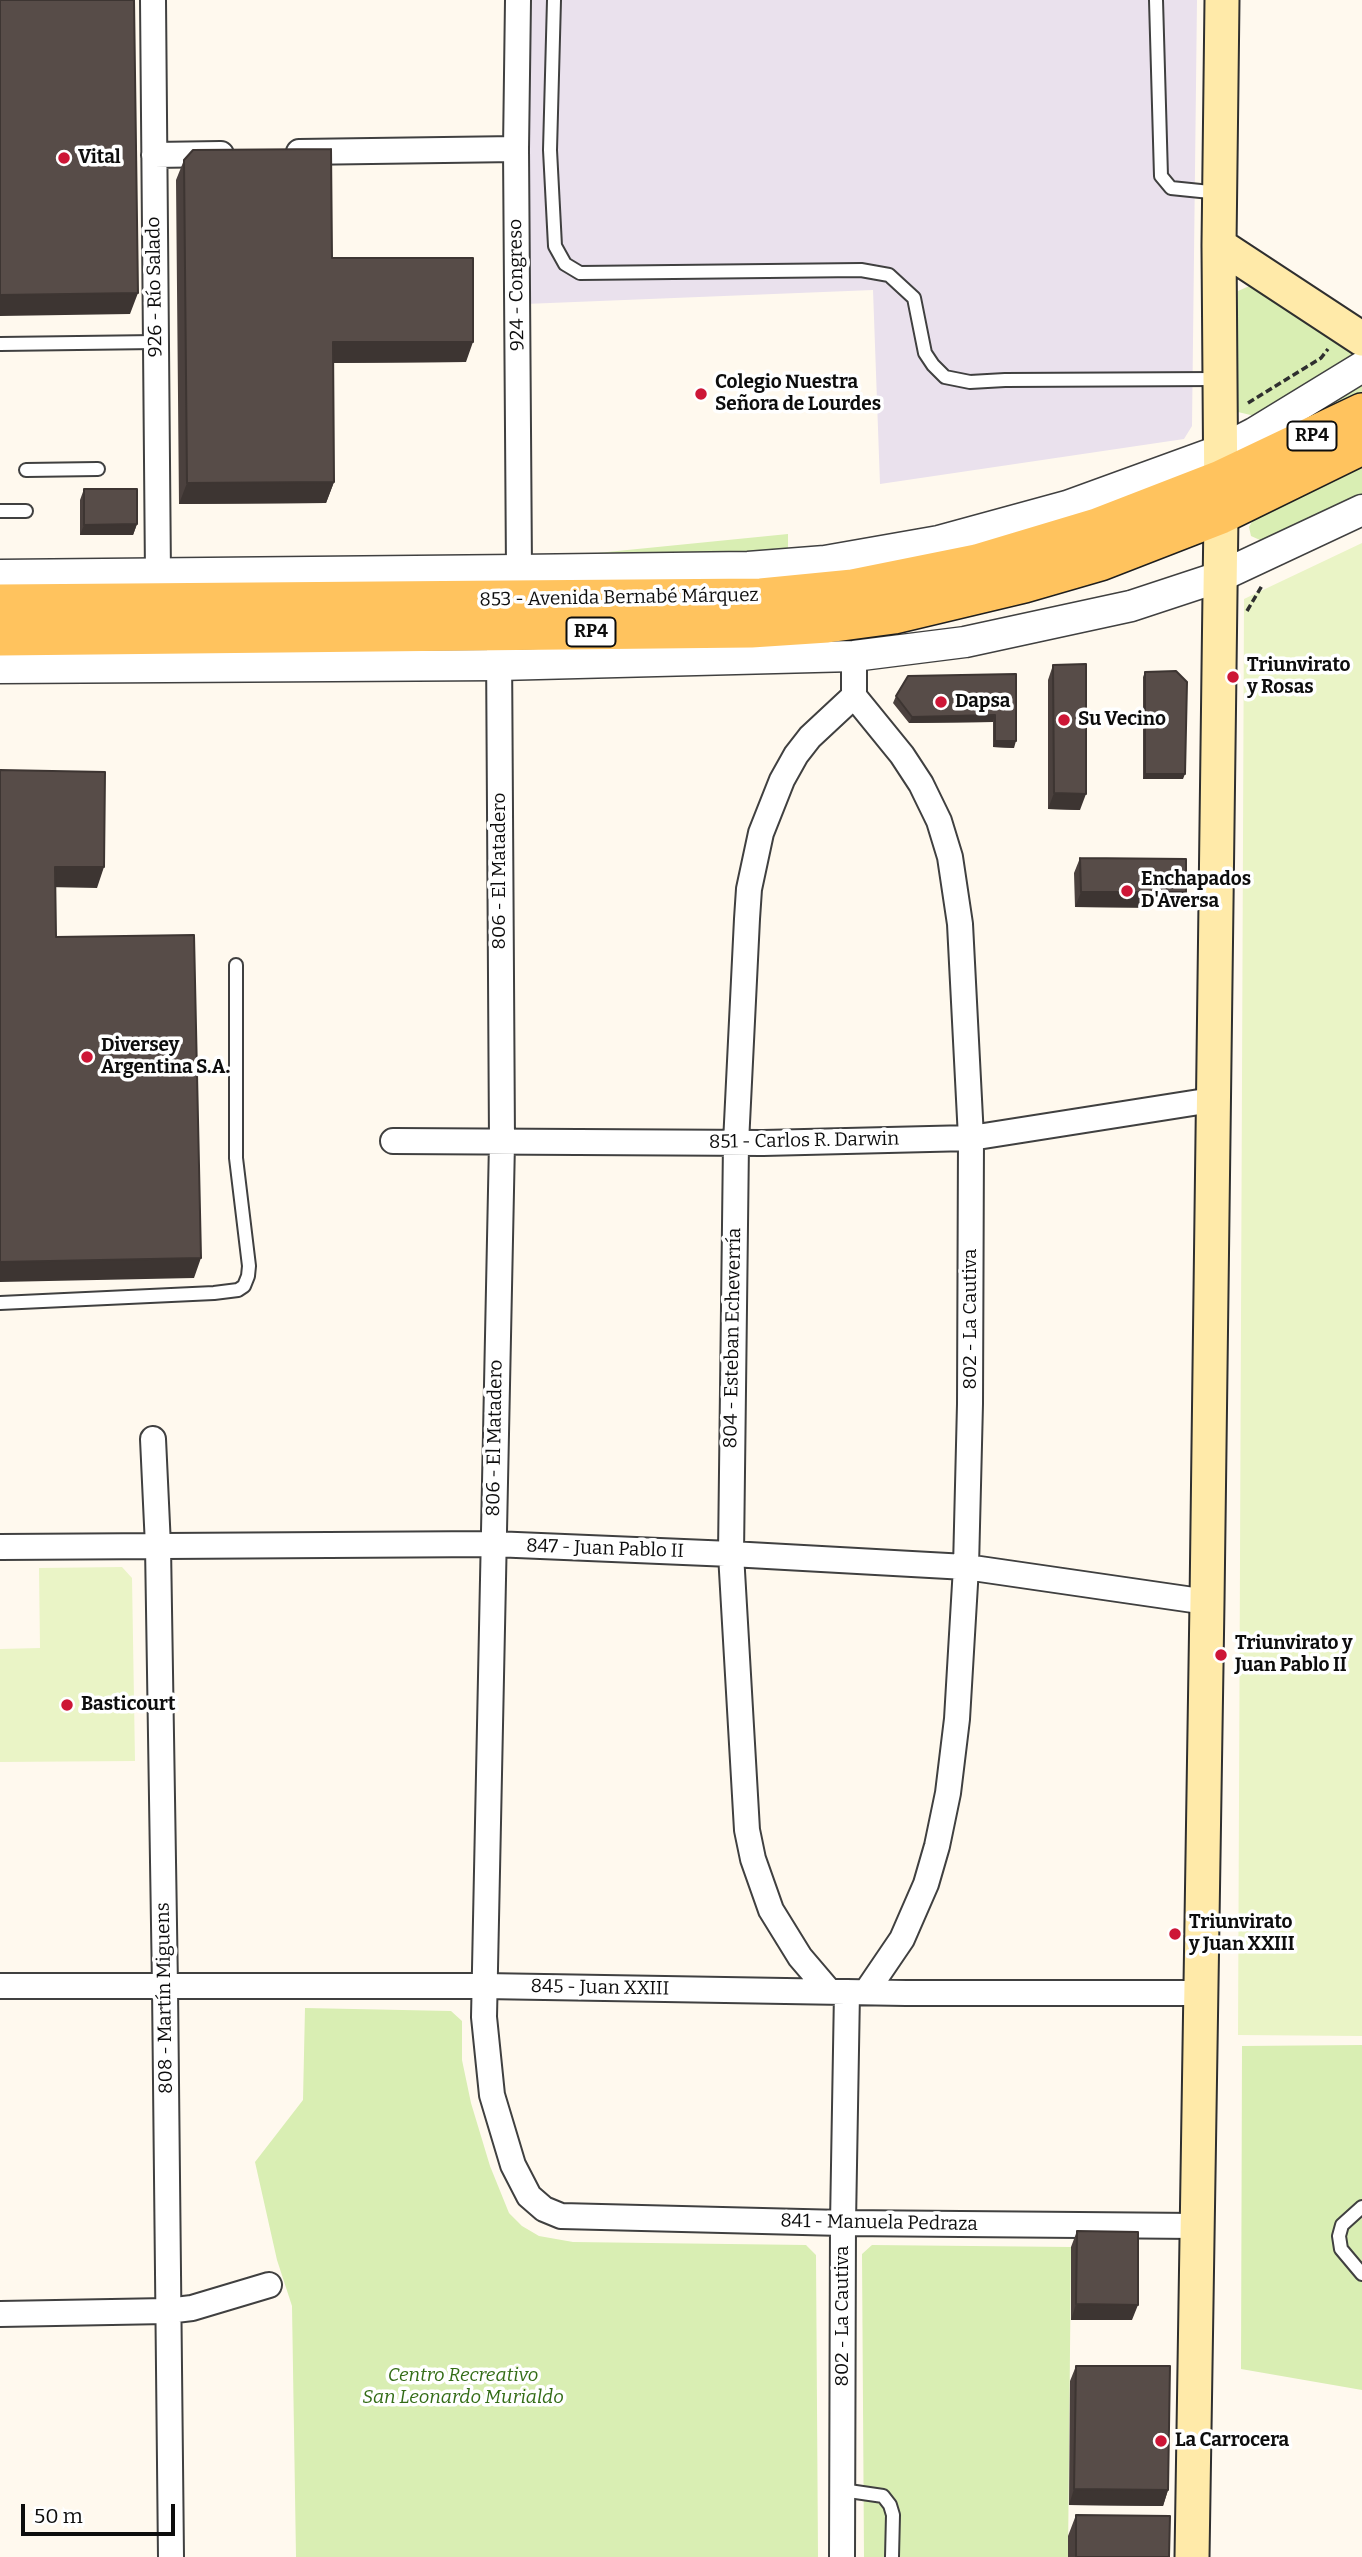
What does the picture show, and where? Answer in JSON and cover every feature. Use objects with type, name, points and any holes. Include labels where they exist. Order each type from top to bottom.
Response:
[{"type":"main road","points":[[1192,2557],[1221,515],[1219,245],[1222,0]]},
{"type":"main road","points":[[1219,245],[1352,333]]},
{"type":"main road","name":"RP4","points":[[1221,450],[1362,412]]},
{"type":"main road","name":"RP4","points":[[1221,515],[1362,446]]},
{"type":"main road","name":"853 - Avenida Bernabé Márquez","points":[[0,603],[734,598],[809,594],[977,563],[1097,527],[1221,450]]},
{"type":"main road","name":"853 - Avenida Bernabé Márquez","points":[[0,637],[499,649],[827,624],[894,615],[1024,584],[1100,562],[1221,515]]},
{"type":"street","name":"926 - Río Salado","points":[[153,0],[158,575]]},
{"type":"street","name":"924 - Congreso","points":[[517,0],[519,570]]},
{"type":"street","points":[[279,153],[516,149]]},
{"type":"street","points":[[154,155],[238,153]]},
{"type":"street","points":[[1221,450],[1362,367]]},
{"type":"street","name":"853 - Avenida Bernabé Márquez","points":[[0,575],[748,567],[825,561],[939,541],[1068,506],[1221,450]]},
{"type":"street","name":"853 - Avenida Bernabé Márquez","points":[[0,668],[499,649],[854,656],[965,642],[1131,606],[1219,577],[1362,510]]},
{"type":"street","name":"806 - El Matadero","points":[[499,649],[502,1142],[484,2017],[492,2095],[513,2165],[529,2196],[544,2209],[561,2216]]},
{"type":"street","points":[[854,656],[854,696]]},
{"type":"street","name":"802 - La Cautiva","points":[[842,2557],[847,1992],[882,1971],[913,1917],[937,1846],[948,1793],[957,1719],[967,1567],[970,1391],[971,1138],[960,924],[950,857],[939,821],[920,784],[902,755],[854,696]]},
{"type":"street","name":"804 - Esteban Echeverría","points":[[847,1992],[782,1930],[771,1910],[753,1860],[747,1830],[731,1554],[736,1143],[750,889],[761,833],[782,780],[810,737],[854,696]]},
{"type":"street","name":"851 - Carlos R. Darwin","points":[[393,1141],[736,1143],[971,1138],[1212,1100]]},
{"type":"street","name":"808 - Martín Miguens","points":[[153,1439],[158,1546],[171,2557]]},
{"type":"street","name":"847 - Juan Pablo II","points":[[0,1547],[493,1544],[731,1554],[967,1567],[1207,1602]]},
{"type":"street","name":"845 - Juan XXIII","points":[[0,1986],[484,1986],[847,1992],[1200,1993]]},
{"type":"street","name":"841 - Manuela Pedraza","points":[[561,2216],[843,2223],[1197,2227]]},
{"type":"street","points":[[0,2314],[167,2311],[192,2308],[269,2285]]},
{"type":"lane","points":[[554,0],[550,150],[555,246],[565,264],[580,273],[861,270],[889,275],[914,299],[925,352],[945,377],[970,382],[1221,379]]},
{"type":"lane","points":[[1156,0],[1161,176],[1171,188],[1220,193]]},
{"type":"lane","points":[[0,344],[156,342]]},
{"type":"lane","points":[[26,470],[98,470]]},
{"type":"lane","points":[[0,511],[26,511]]},
{"type":"lane","points":[[0,1303],[214,1293],[238,1290],[244,1286],[249,1266],[236,1158],[236,965]]},
{"type":"lane","points":[[1362,2207],[1342,2225],[1339,2236],[1341,2249],[1362,2274]]},
{"type":"lane","points":[[842,2490],[883,2496],[890,2505],[893,2522],[892,2557]]},
{"type":"path","points":[[1221,450],[1352,333]]},
{"type":"shaded area","points":[[521,0],[1197,0],[1192,426],[1184,439],[880,484],[873,290],[525,304]]},
{"type":"green space","points":[[1254,284],[1360,351],[1361,358],[1259,417],[1238,412],[1238,291]]},
{"type":"green space","points":[[1362,383],[1362,398],[1255,443]]},
{"type":"green space","points":[[1362,466],[1362,495],[1272,538],[1260,540],[1251,536],[1249,527],[1254,518]]},
{"type":"green space","points":[[788,534],[788,557],[527,560]]},
{"type":"green space","points":[[1362,543],[1362,2036],[1238,2035],[1244,599]]},
{"type":"green space","name":"Basticourt","points":[[122,1567],[132,1578],[135,1761],[0,1762],[0,1649],[40,1648],[39,1568]]},
{"type":"green space","name":"Centro Recreativo San Leonardo Murialdo","points":[[305,2008],[451,2011],[462,2021],[462,2060],[471,2103],[490,2166],[509,2213],[522,2226],[539,2236],[573,2242],[806,2245],[816,2255],[818,2557],[296,2557],[292,2306],[277,2260],[255,2162],[303,2100]]},
{"type":"green space","points":[[1362,2045],[1362,2390],[1241,2369],[1242,2046]]},
{"type":"green space","points":[[872,2245],[1071,2247],[1068,2557],[864,2557],[862,2254]]},
{"type":"building","name":"Vital","points":[[0,0],[134,0],[138,293],[0,295]]},
{"type":"building","points":[[331,149],[332,258],[473,258],[473,342],[333,342],[334,482],[187,483],[184,160],[193,150]]},
{"type":"building","points":[[84,489],[137,489],[137,524],[84,525]]},
{"type":"building","points":[[1086,664],[1086,794],[1054,793],[1053,665]]},
{"type":"building","points":[[1176,671],[1187,682],[1185,774],[1145,774],[1145,672]]},
{"type":"building","points":[[1016,674],[1016,741],[995,741],[995,715],[912,717],[896,696],[908,676]]},
{"type":"building","points":[[0,770],[105,772],[104,867],[55,867],[56,937],[194,935],[201,1258],[0,1262]]},
{"type":"building","points":[[1080,858],[1186,859],[1186,892],[1081,892]]},
{"type":"building","points":[[1077,2231],[1138,2232],[1138,2305],[1076,2304]]},
{"type":"building","points":[[1076,2366],[1170,2366],[1168,2490],[1074,2489]]},
{"type":"building","points":[[1076,2515],[1170,2516],[1169,2557],[1076,2557]]},
{"type":"place","name":"Vital","points":[[64,158]]},
{"type":"place","name":"Colegio Nuestra Señora de Lourdes","points":[[701,394]]},
{"type":"place","name":"Triunvirato y Rosas","points":[[1233,677]]},
{"type":"place","name":"Dapsa","points":[[941,702]]},
{"type":"place","name":"Su Vecino","points":[[1064,720]]},
{"type":"place","name":"Enchapados D'Aversa","points":[[1127,891]]},
{"type":"place","name":"Diversey Argentina S.A.","points":[[87,1057]]},
{"type":"place","name":"Triunvirato y Juan Pablo II","points":[[1221,1655]]},
{"type":"place","name":"Basticourt","points":[[67,1705]]},
{"type":"place","name":"Triunvirato y Juan XXIII","points":[[1175,1934]]},
{"type":"place","name":"La Carrocera","points":[[1161,2441]]}]
